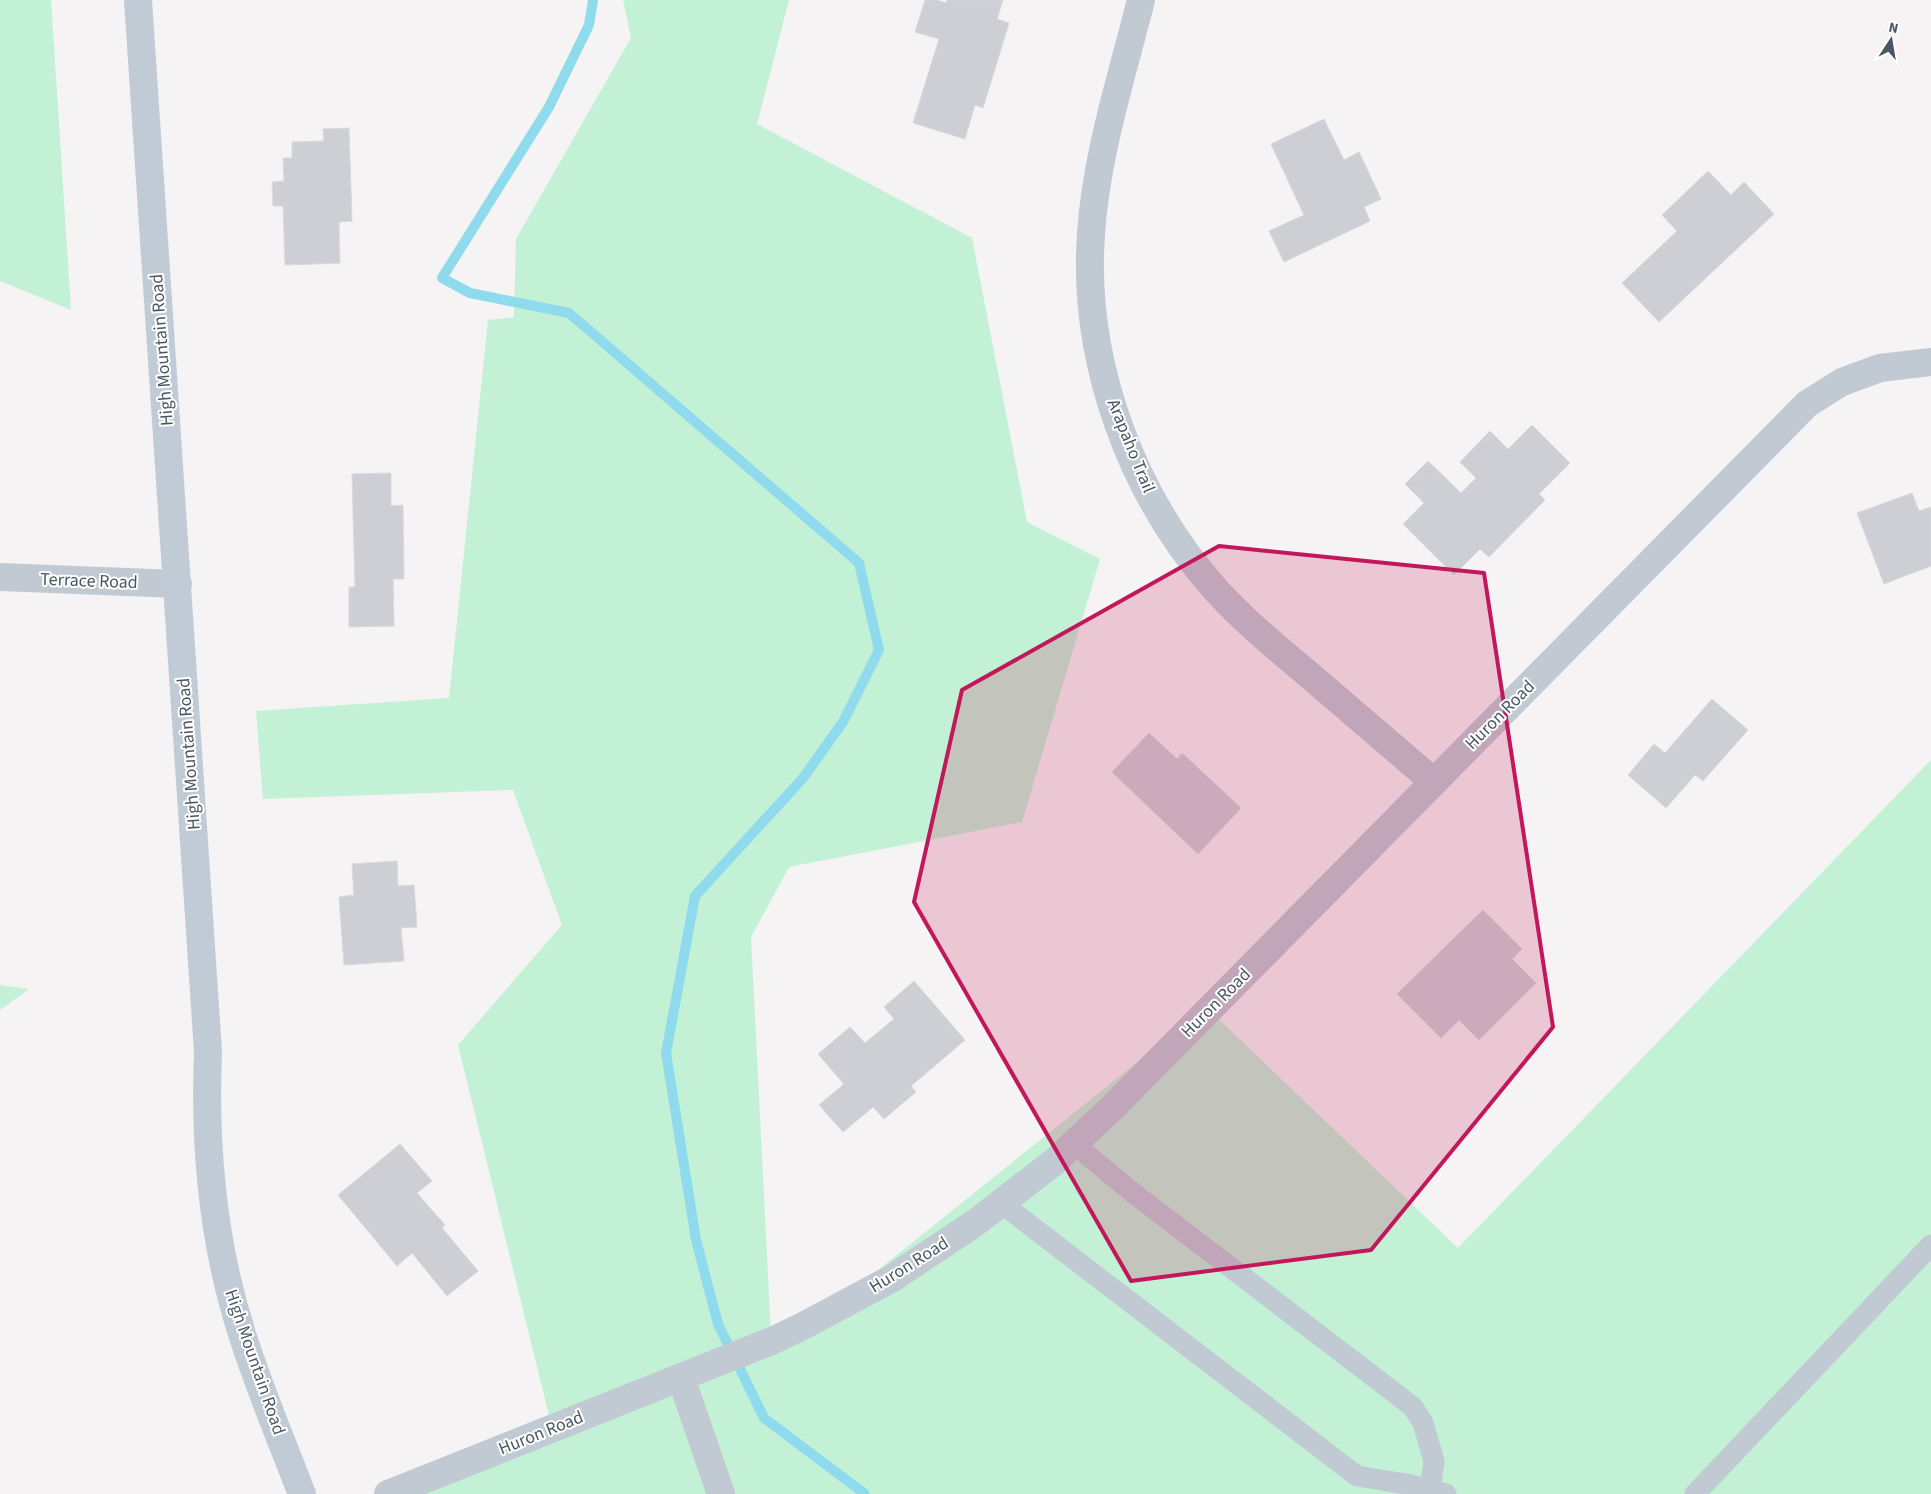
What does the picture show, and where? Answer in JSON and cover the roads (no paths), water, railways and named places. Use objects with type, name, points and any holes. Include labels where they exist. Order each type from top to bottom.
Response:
[{"type":"main road","name":"High Mountain Road","points":[[138,0],[208,1052],[206,1106],[210,1184],[222,1262],[243,1337],[302,1494]]},
{"type":"street","name":"Arapaho Trail","points":[[1141,0],[1097,176],[1091,235],[1091,295],[1099,354],[1113,412],[1139,476],[1173,536],[1215,589],[1250,624],[1434,782]]},
{"type":"street","name":"Huron Road","points":[[388,1494],[774,1340],[891,1279],[975,1223],[1054,1162],[1120,1100],[1807,404],[1842,382],[1880,368],[1931,362]]},
{"type":"street","name":"Terrace Road","points":[[0,577],[178,584]]},
{"type":"street","points":[[681,1378],[721,1494]]},
{"type":"lane","points":[[1001,1203],[1358,1476],[1406,1484],[1438,1492],[1434,1461],[1423,1423],[1413,1407],[1132,1192],[1074,1144]]},
{"type":"lane","points":[[1695,1494],[1931,1245]]},
{"type":"waterway","points":[[593,0],[589,25],[549,107],[442,278],[470,293],[569,313],[859,563],[879,650],[843,722],[803,778],[695,896],[666,1053],[696,1240],[718,1324],[764,1418],[865,1494]]}]
